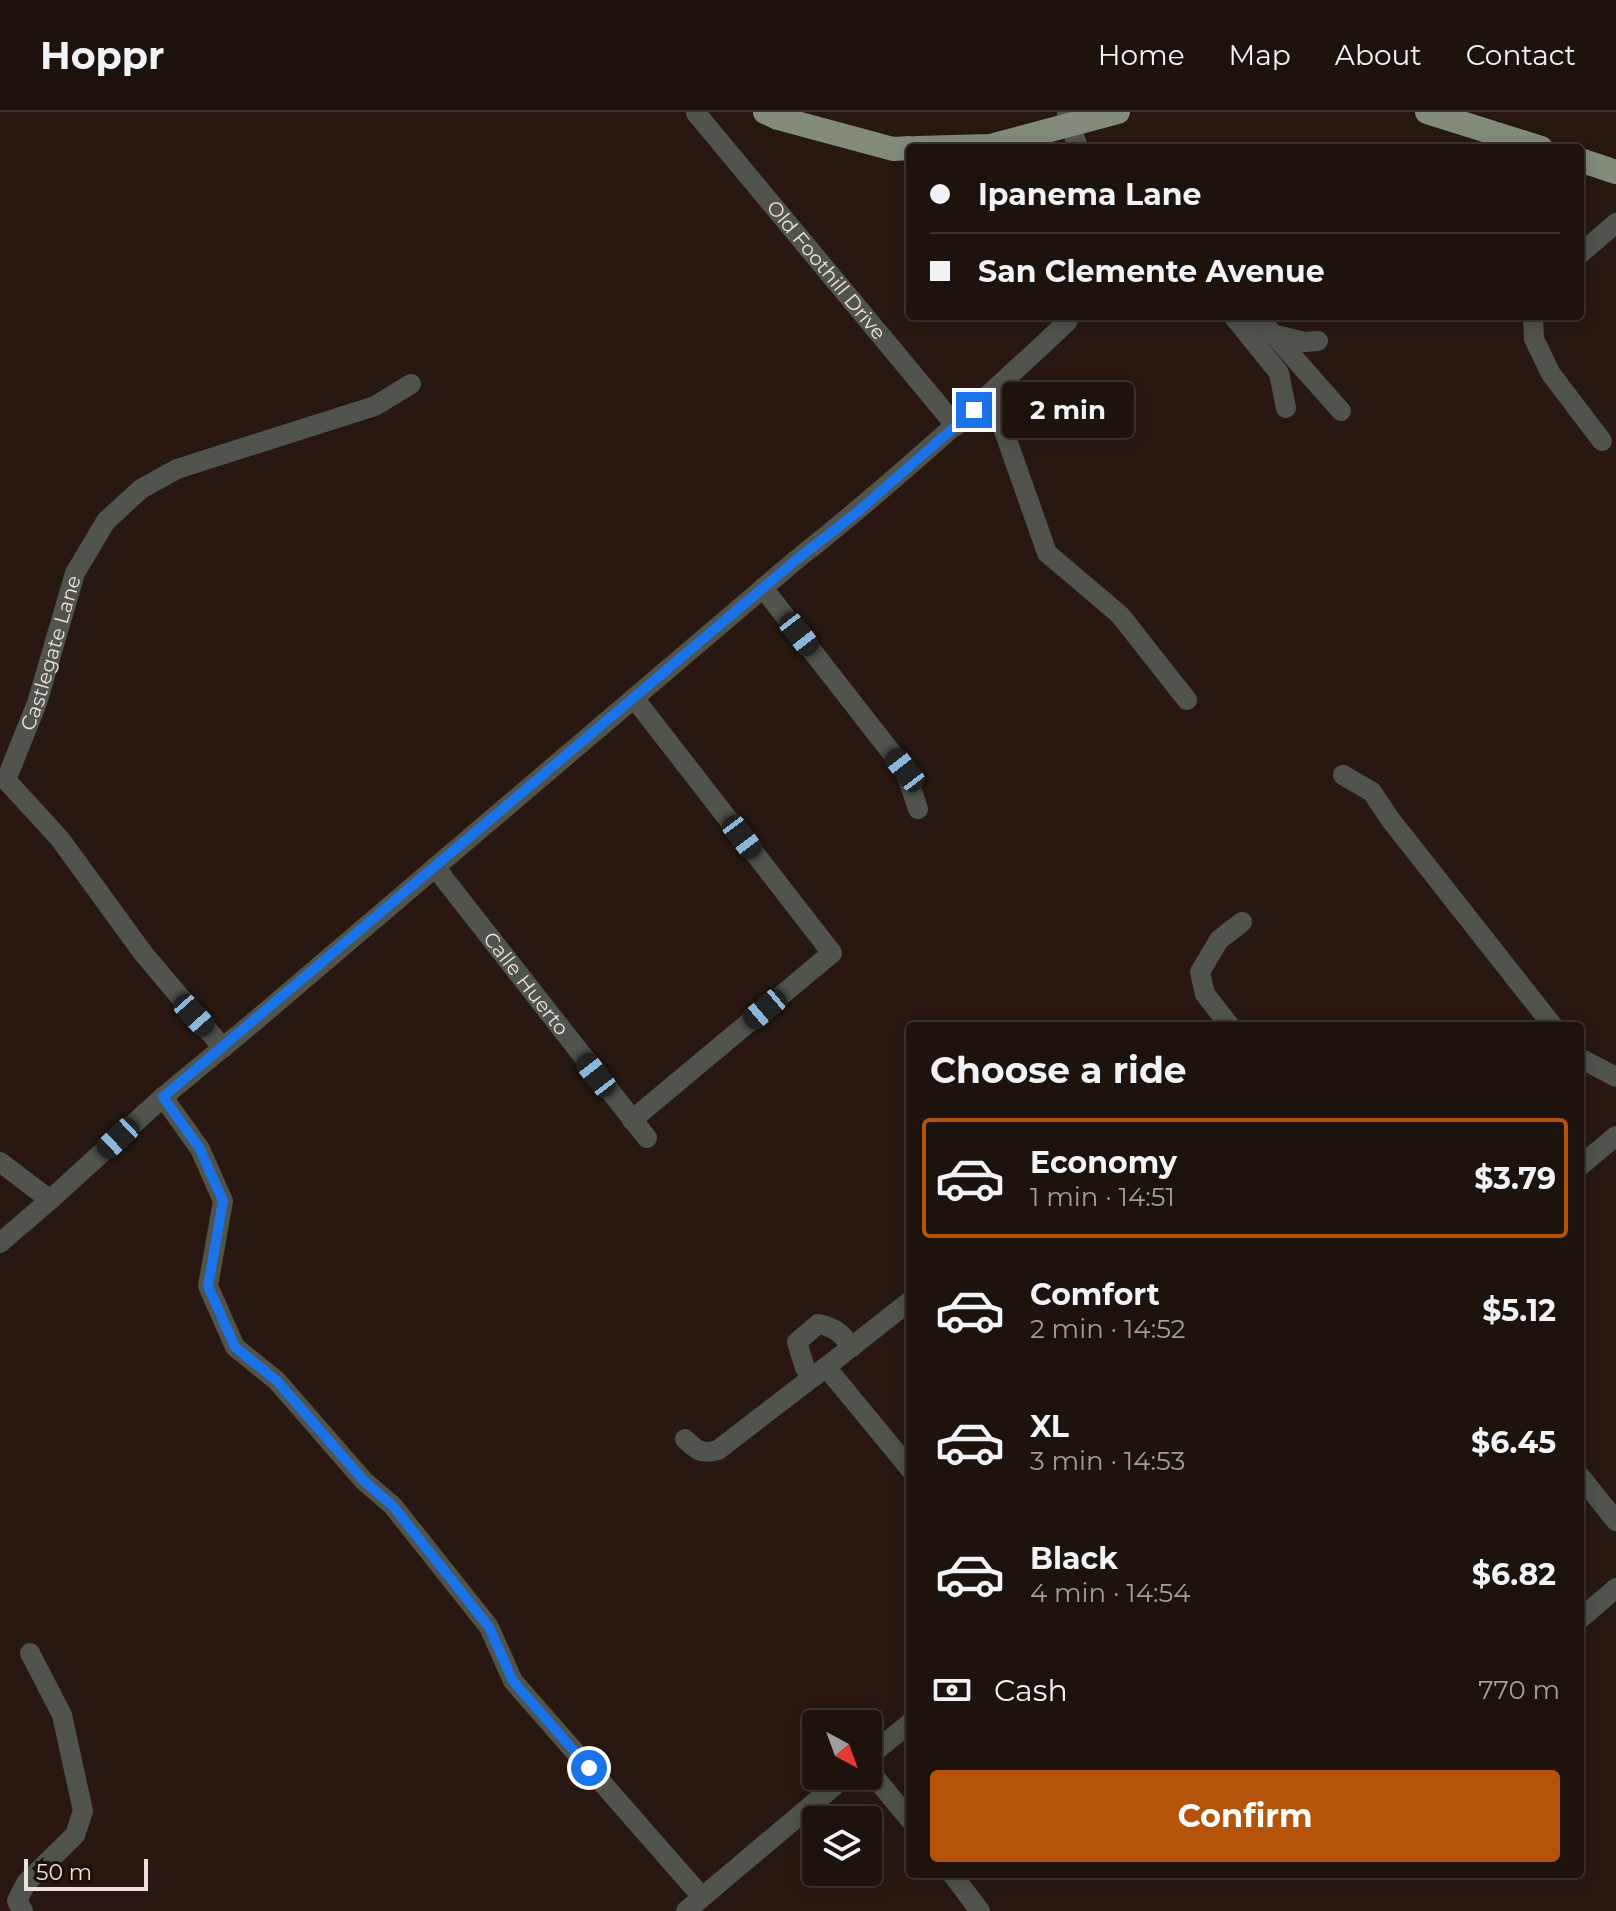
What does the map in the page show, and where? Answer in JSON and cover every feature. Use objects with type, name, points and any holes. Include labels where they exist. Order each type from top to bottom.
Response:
[{"type":"main road","points":[[765,112],[893,149],[906,148]]},
{"type":"main road","points":[[999,144],[1072,128],[1118,112]]},
{"type":"main road","points":[[1427,112],[1528,144]]},
{"type":"main road","points":[[1584,161],[1616,172]]},
{"type":"street","name":"Old Foothill Drive","points":[[696,113],[956,426]]},
{"type":"street","points":[[1584,251],[1616,223]]},
{"type":"street","points":[[0,1243],[163,1097],[763,588],[856,513],[956,426],[1068,320]]},
{"type":"street","points":[[1236,320],[1279,373],[1286,408]]},
{"type":"street","points":[[1260,320],[1341,411]]},
{"type":"street","points":[[1533,320],[1534,339],[1551,374],[1602,441]]},
{"type":"street","points":[[1272,334],[1304,342],[1318,341]]},
{"type":"street","name":"Castlegate Lane","points":[[223,1048],[143,953],[60,839],[6,780],[5,765],[37,703],[75,573],[106,521],[141,489],[177,469],[375,406],[411,384]]},
{"type":"street","points":[[991,394],[1047,553],[1120,615],[1187,700]]},
{"type":"street","points":[[763,588],[905,770],[918,809]]},
{"type":"street","points":[[632,1120],[832,953],[634,698]]},
{"type":"street","points":[[1343,775],[1372,792],[1550,1022]]},
{"type":"street","name":"Calle Huerto","points":[[435,867],[647,1138]]},
{"type":"street","points":[[1227,1022],[1205,994],[1200,972],[1219,940],[1242,922]]},
{"type":"street","points":[[1584,1060],[1616,1077]]},
{"type":"street","points":[[163,1097],[200,1149],[223,1201],[208,1286],[235,1347],[263,1368],[364,1481],[393,1506],[489,1627],[513,1681],[702,1897]]},
{"type":"street","points":[[1584,1163],[1616,1136]]},
{"type":"street","points":[[0,1162],[50,1200]]},
{"type":"street","points":[[685,1439],[699,1452],[718,1450],[906,1304]]},
{"type":"street","points":[[852,1347],[840,1332],[818,1324],[797,1342],[805,1368],[820,1372],[906,1465]]},
{"type":"street","points":[[1584,1481],[1616,1521]]},
{"type":"street","points":[[1584,1616],[1616,1588]]},
{"type":"street","points":[[20,1906],[26,1883],[75,1835],[83,1811],[62,1715],[30,1653]]},
{"type":"street","points":[[882,1746],[906,1726]]},
{"type":"street","points":[[882,1786],[906,1815]]},
{"type":"street","points":[[686,1911],[829,1790]]},
{"type":"street","points":[[955,1878],[980,1911]]},
{"type":"route","points":[[589,1768],[513,1681],[489,1627],[393,1506],[364,1481],[277,1381],[235,1347],[208,1286],[223,1201],[200,1149],[163,1097],[974,410]]}]
